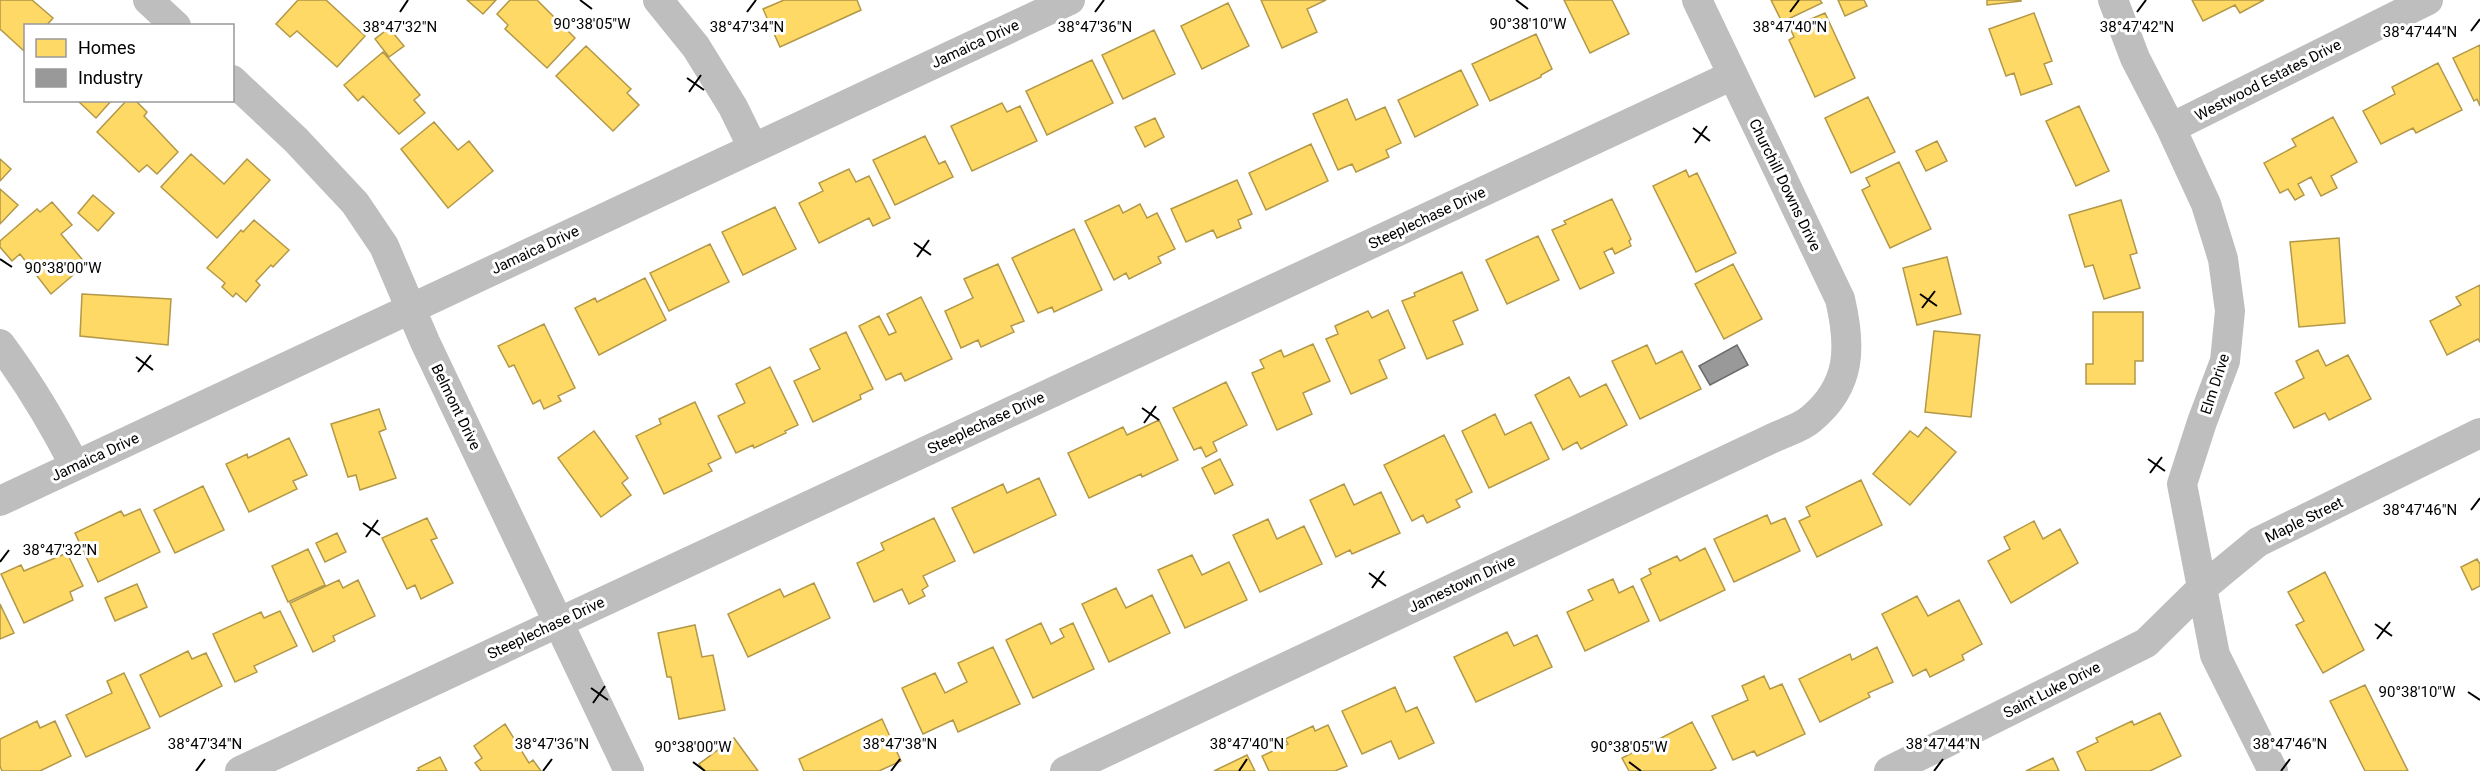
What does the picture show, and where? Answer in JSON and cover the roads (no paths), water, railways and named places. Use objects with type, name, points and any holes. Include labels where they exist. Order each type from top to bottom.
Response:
[{"type":"street","points":[[148,0],[174,24]]},
{"type":"street","points":[[658,0],[696,47],[733,106],[753,148]]},
{"type":"street","name":"Jamaica Drive","points":[[0,501],[1070,0]]},
{"type":"street","name":"Churchill Downs Drive","points":[[1697,0],[1840,298],[1847,330],[1848,354],[1842,376]]},
{"type":"street","name":"Elm Drive","points":[[2113,0],[2135,58],[2206,204],[2223,259],[2230,311],[2225,361],[2182,484],[2215,655],[2273,771]]},
{"type":"street","name":"Westwood Estates Drive","points":[[2171,128],[2428,0]]},
{"type":"street","name":"Steeplechase Drive","points":[[240,771],[1733,75]]},
{"type":"street","name":"Belmont Drive","points":[[234,82],[296,140],[356,203],[384,246],[410,308],[629,771]]},
{"type":"street","points":[[0,344],[26,379],[57,430],[75,466]]},
{"type":"street","name":"Jamestown Drive","points":[[1065,771],[1810,420],[1829,400],[1842,376]]},
{"type":"street","name":"Maple Street","points":[[2201,589],[2258,542],[2480,433]]},
{"type":"street","name":"Saint Luke Drive","points":[[1891,771],[2146,642],[2201,589]]}]
